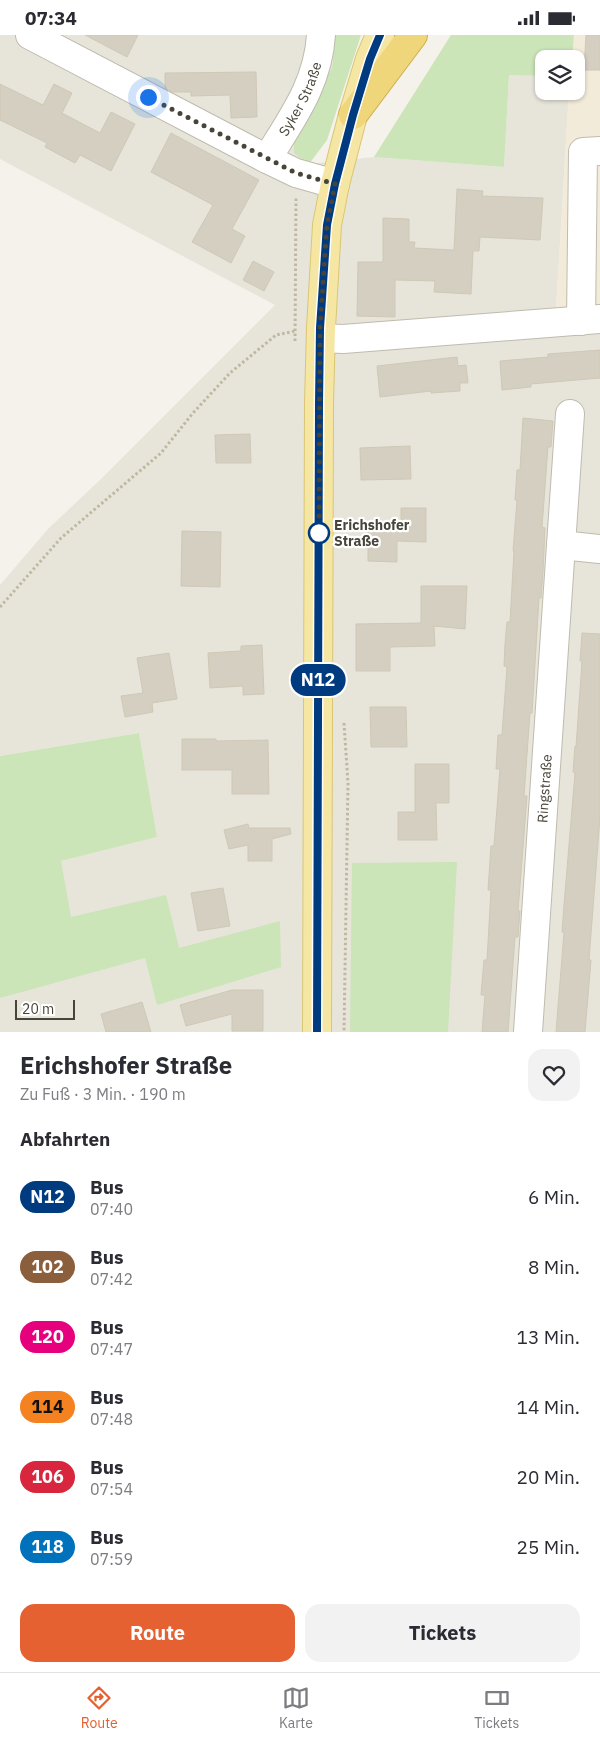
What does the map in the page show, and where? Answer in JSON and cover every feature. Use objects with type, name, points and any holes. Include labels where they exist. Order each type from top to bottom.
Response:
[{"type":"highway","points":[[353,115],[413,35]]},
{"type":"main road","points":[[317,1032],[320,333],[327,225],[335,184],[353,115],[370,59],[380,35]]},
{"type":"street","points":[[30,35],[267,159],[296,173],[335,184]]},
{"type":"street","name":"Syker Straße","points":[[267,159],[314,78],[321,35]]},
{"type":"street","points":[[320,333],[343,339],[590,320],[583,152],[600,151]]},
{"type":"street","name":"Ringstraße","points":[[528,1032],[570,413]]},
{"type":"street","points":[[561,545],[600,549]]},
{"type":"path","points":[[0,607],[61,539],[160,453],[193,413],[230,373],[276,335],[307,329],[320,333]]},
{"type":"shaded area","points":[[0,35],[334,35],[332,68],[294,134],[309,164],[374,157],[504,167],[509,75],[535,76],[535,100],[568,100],[556,310],[600,307],[600,1032],[0,1032],[0,998],[11,994],[61,861],[157,837],[139,733],[0,756],[0,585],[48,529],[101,479],[275,305],[0,159]]},
{"type":"shaded area","points":[[574,35],[600,35],[600,307],[556,311],[568,100],[585,100],[585,50],[573,50]]},
{"type":"green space","points":[[335,35],[361,35],[327,140],[309,164],[294,153],[294,134],[332,68]]},
{"type":"green space","points":[[451,35],[574,35],[573,50],[535,50],[535,76],[509,75],[504,167],[374,157]]},
{"type":"green space","points":[[139,733],[157,837],[61,861],[71,917],[166,895],[179,948],[280,921],[281,967],[157,1005],[145,958],[0,998],[0,756]]},
{"type":"green space","points":[[457,862],[448,1032],[350,1032],[352,863]]},
{"type":"building","points":[[85,35],[138,35],[127,57]]},
{"type":"building","points":[[586,35],[600,35],[600,70],[585,70]]},
{"type":"building","points":[[256,72],[257,117],[231,118],[230,95],[191,96],[191,92],[172,92],[165,88],[165,73]]},
{"type":"building","points":[[0,84],[43,105],[54,84],[72,93],[62,113],[100,133],[111,112],[135,124],[111,171],[80,155],[75,163],[45,147],[47,143],[0,120]]},
{"type":"building","points":[[171,133],[259,180],[232,229],[245,236],[231,263],[192,242],[213,205],[151,172]]},
{"type":"building","points":[[457,189],[483,191],[482,196],[543,198],[540,240],[480,237],[479,251],[473,251],[471,294],[434,292],[435,281],[395,280],[395,317],[357,316],[358,262],[383,262],[383,218],[409,219],[409,242],[415,242],[414,248],[454,250]]},
{"type":"building","points":[[253,261],[274,272],[264,291],[243,280]]},
{"type":"building","points":[[600,350],[600,378],[531,384],[531,387],[502,390],[500,361],[548,357],[548,354]]},
{"type":"building","points":[[457,357],[458,366],[466,365],[468,383],[460,383],[460,391],[431,393],[431,391],[380,397],[377,366]]},
{"type":"building","points":[[523,418],[553,421],[551,447],[548,447],[542,527],[545,528],[543,572],[541,598],[539,598],[532,713],[530,713],[524,796],[527,796],[518,911],[520,911],[518,937],[515,937],[508,1032],[482,1032],[485,995],[481,995],[484,960],[487,960],[491,890],[488,890],[491,846],[494,846],[500,769],[496,769],[498,735],[502,735],[507,667],[504,666],[505,644],[507,622],[510,622],[517,500],[515,500],[517,470],[520,470]]},
{"type":"building","points":[[250,434],[251,463],[216,463],[215,435]]},
{"type":"building","points":[[410,446],[411,479],[361,480],[360,448]]},
{"type":"building","points":[[401,508],[426,508],[426,542],[397,541],[397,562],[368,561],[368,526],[401,526]]},
{"type":"building","points":[[182,531],[221,532],[220,587],[181,586]]},
{"type":"building","points":[[421,586],[467,586],[465,629],[434,626],[435,646],[390,647],[390,671],[356,671],[356,624],[421,623]]},
{"type":"building","points":[[582,633],[600,634],[600,817],[589,960],[591,960],[585,1032],[556,1032],[575,773],[573,772],[582,661],[580,661]]},
{"type":"building","points":[[262,645],[264,694],[243,695],[243,686],[210,688],[208,653],[241,651],[241,646]]},
{"type":"building","points":[[169,653],[177,699],[152,703],[153,712],[125,717],[121,696],[143,693],[137,658]]},
{"type":"building","points":[[370,707],[406,707],[407,747],[371,747]]},
{"type":"building","points":[[182,739],[216,739],[216,741],[268,740],[269,794],[232,794],[232,770],[182,770]]},
{"type":"building","points":[[415,764],[449,764],[449,803],[436,803],[437,840],[398,840],[398,812],[415,812]]},
{"type":"building","points":[[248,824],[249,828],[290,828],[291,834],[272,839],[272,861],[248,861],[248,845],[229,849],[224,830]]},
{"type":"building","points":[[223,888],[230,926],[198,931],[191,893]]},
{"type":"building","points":[[232,990],[263,990],[263,1031],[232,1031],[232,1014],[186,1026],[180,1005]]},
{"type":"building","points":[[142,1002],[151,1032],[106,1032],[101,1014]]},
{"type":"bus line","name":"N12","points":[[317,1032],[320,328],[327,225],[335,184],[353,115],[370,59],[380,35]]},
{"type":"place","name":"Erichshofer Straße","points":[[319,533]]},
{"type":"route","points":[[148,97],[296,173],[335,184],[327,225],[320,328],[319,535],[319,533]]}]
